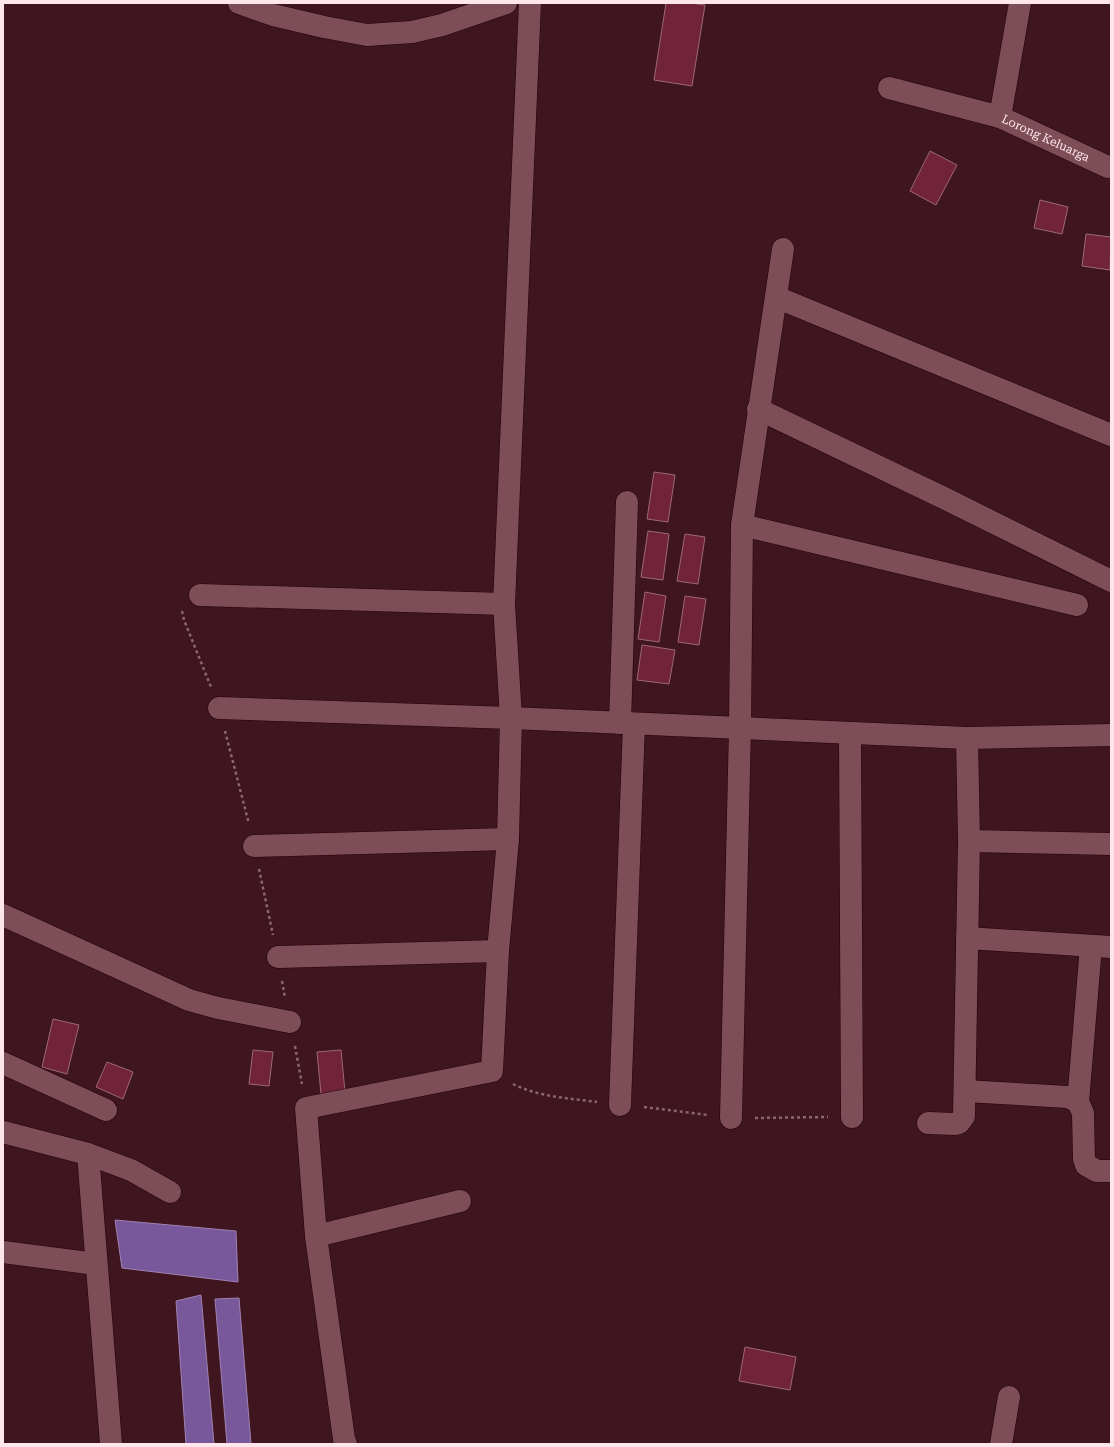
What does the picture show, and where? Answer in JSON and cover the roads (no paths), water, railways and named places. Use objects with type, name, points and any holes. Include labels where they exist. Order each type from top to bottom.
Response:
[{"type":"street","points":[[240,3],[273,15],[367,35],[412,32],[434,27],[506,3]]},
{"type":"street","points":[[346,1444],[344,1439],[316,1236],[306,1108],[492,1071],[498,951],[508,839],[511,718],[504,604],[530,3]]},
{"type":"street","name":"Lorong Keluarga","points":[[1020,3],[1000,117],[1108,167]]},
{"type":"street","points":[[889,88],[1000,117]]},
{"type":"street","points":[[732,1118],[740,728],[742,525],[758,409],[783,249]]},
{"type":"street","points":[[776,297],[1111,434]]},
{"type":"street","points":[[758,409],[946,499],[1111,581]]},
{"type":"street","points":[[620,1105],[627,724],[627,502]]},
{"type":"street","points":[[742,525],[1077,606]]},
{"type":"street","points":[[200,595],[504,604]]},
{"type":"street","points":[[220,708],[511,718],[967,738],[1111,735]]},
{"type":"street","points":[[850,733],[852,1117]]},
{"type":"street","points":[[928,1123],[955,1124],[959,1123],[964,1116],[969,842],[967,738]]},
{"type":"street","points":[[254,846],[508,839]]},
{"type":"street","points":[[969,842],[1111,844]]},
{"type":"street","points":[[3,915],[189,1000],[218,1008],[290,1022]]},
{"type":"street","points":[[967,938],[1101,946],[1078,1102],[1083,1113],[1084,1159],[1086,1165],[1097,1171],[1111,1171]]},
{"type":"street","points":[[278,958],[498,951]]},
{"type":"street","points":[[3,1062],[106,1110]]},
{"type":"street","points":[[965,1091],[1068,1097],[1078,1102]]},
{"type":"street","points":[[3,1132],[88,1154],[131,1170],[170,1192]]},
{"type":"street","points":[[88,1154],[110,1444]]},
{"type":"street","points":[[316,1236],[460,1201]]},
{"type":"street","points":[[3,1252],[96,1264]]},
{"type":"street","points":[[1001,1444],[1008,1397]]}]
